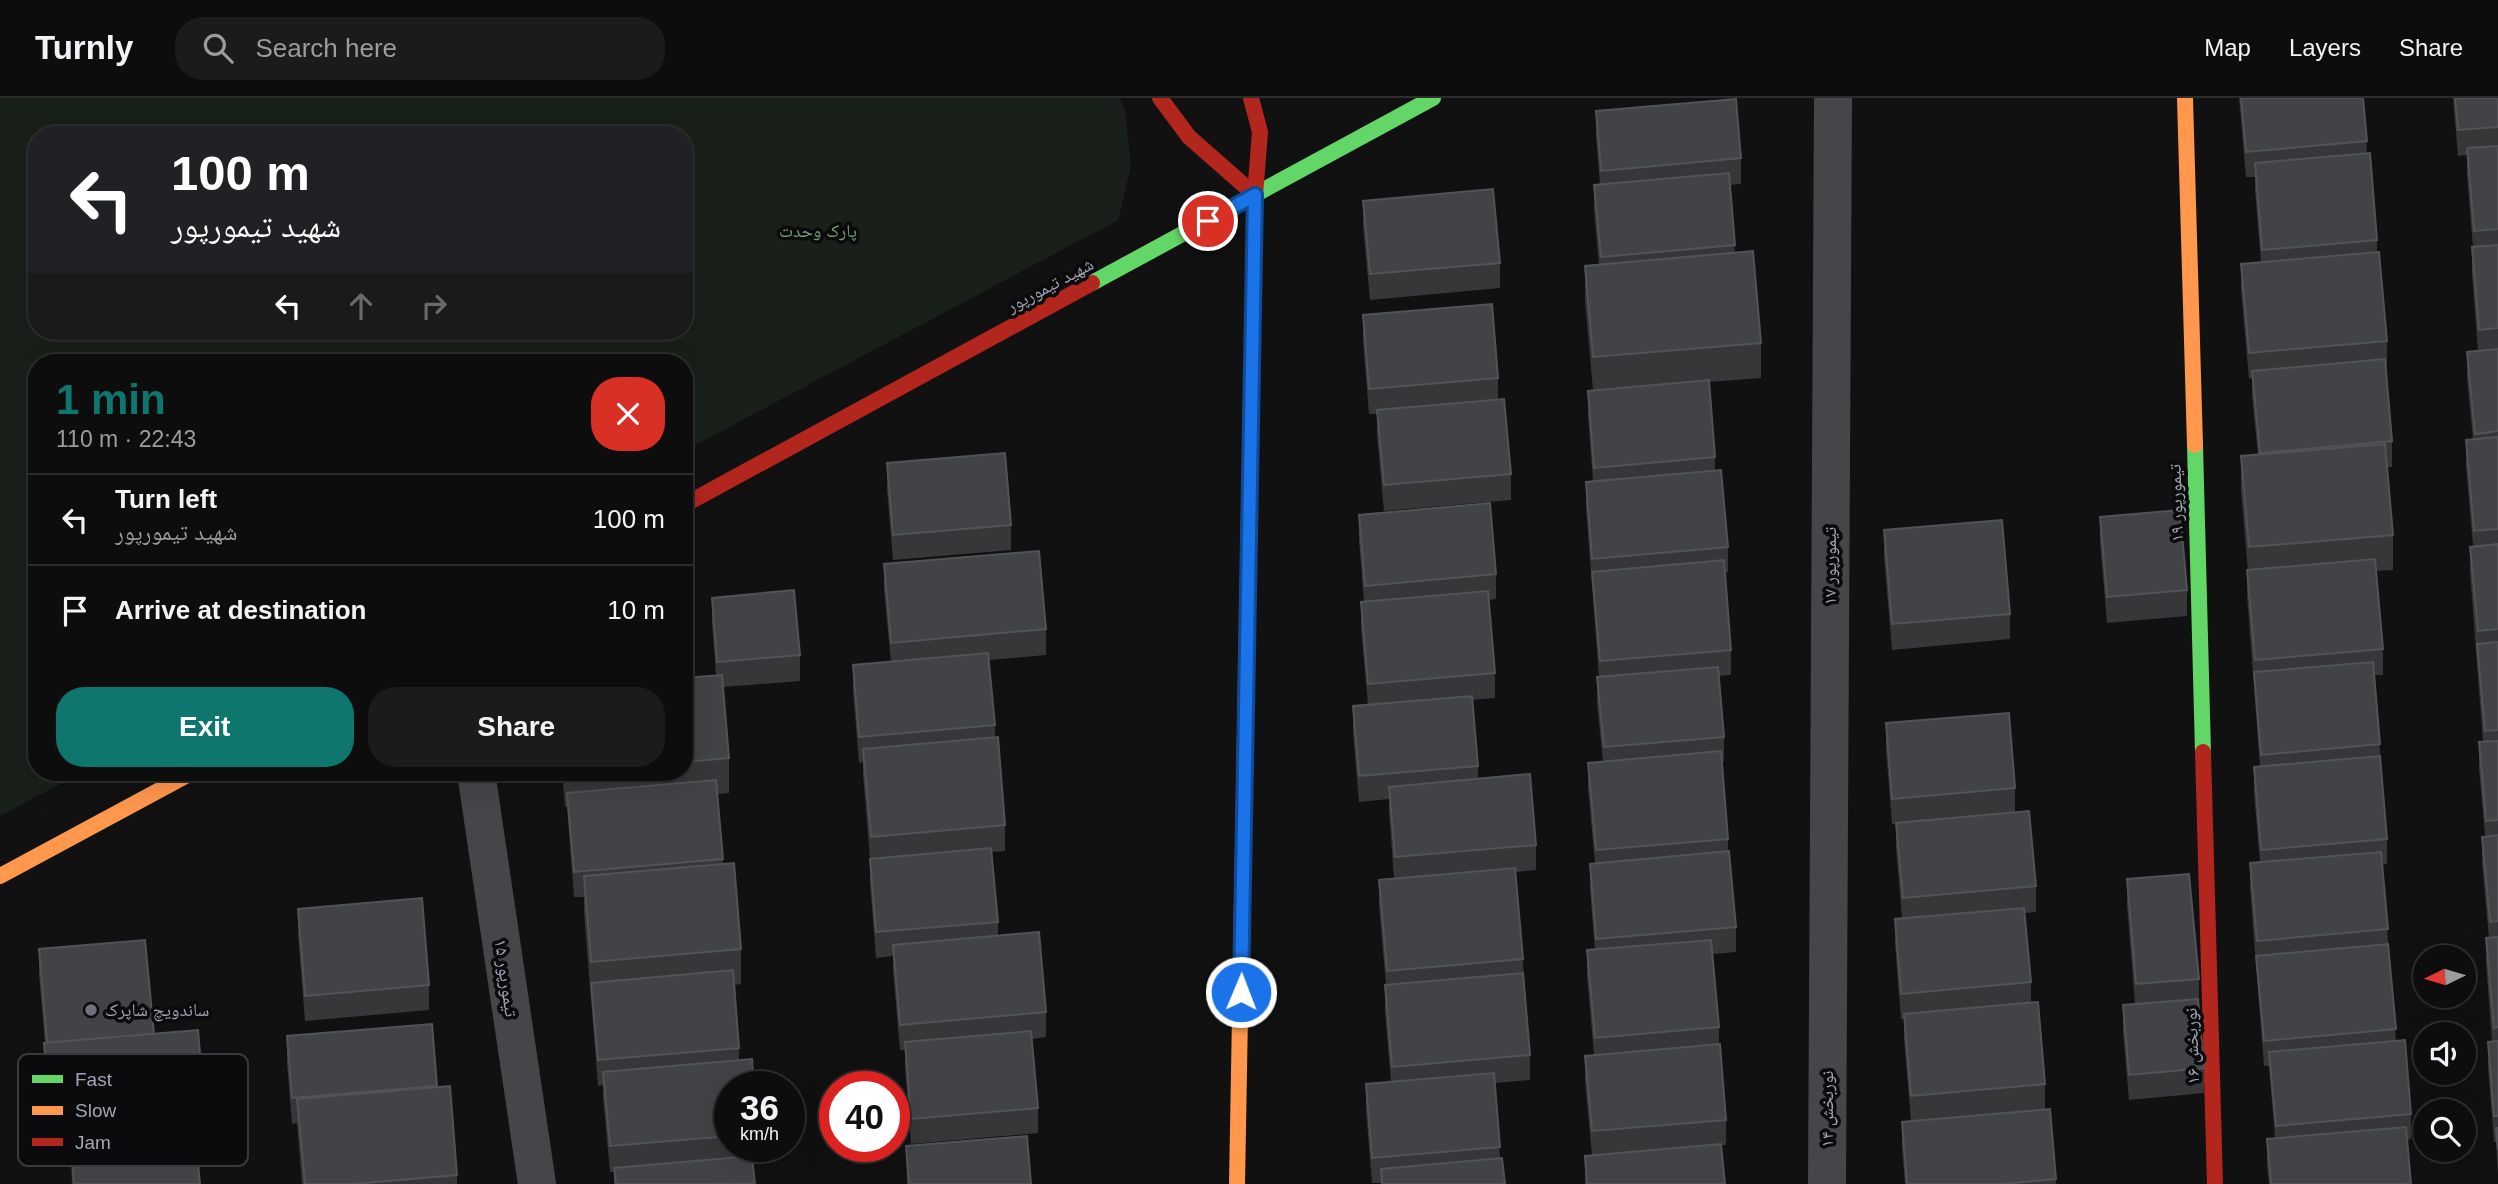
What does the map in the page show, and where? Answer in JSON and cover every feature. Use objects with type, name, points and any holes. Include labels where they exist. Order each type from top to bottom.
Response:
[{"type":"street","points":[[1160,98],[1189,137],[1255,195]]},
{"type":"street","points":[[1237,1184],[1255,195],[1261,132],[1251,98]]},
{"type":"street","name":"شهید تیمورپور","points":[[693,500],[1433,98]]},
{"type":"street","name":"تیمورپور ۱۷","points":[[1828,1034],[1833,98]]},
{"type":"street","name":"تیمورپور ۱۹","points":[[2185,98],[2206,907]]},
{"type":"street","points":[[0,876],[176,781]]},
{"type":"street","name":"تیمورپور ۱۵","points":[[477,781],[537,1184]]},
{"type":"street","name":"نوربخش ۱۶","points":[[2206,907],[2215,1184]]},
{"type":"street","name":"نوربخش ۱۴","points":[[1827,1184],[1828,1034]]},
{"type":"green space","name":"پارک وحدت","points":[[0,98],[1119,98],[1125,110],[1131,166],[1118,220],[693,446],[693,354],[28,354],[28,781],[66,781],[0,816]]},
{"type":"building","points":[[2241,98],[2363,98],[2367,141],[2246,152]]},
{"type":"building","points":[[2455,98],[2498,98],[2498,127],[2458,130]]},
{"type":"building","points":[[1736,99],[1741,158],[1601,171],[1596,111]]},
{"type":"building","points":[[2498,146],[2498,229],[2474,231],[2467,148]]},
{"type":"building","points":[[2370,153],[2377,240],[2262,250],[2255,163]]},
{"type":"building","points":[[1729,173],[1735,245],[1601,257],[1594,185]]},
{"type":"building","points":[[1493,189],[1500,263],[1370,274],[1363,201]]},
{"type":"building","points":[[2498,245],[2498,328],[2479,330],[2472,247]]},
{"type":"building","points":[[1753,251],[1761,343],[1593,357],[1585,266]]},
{"type":"building","points":[[2379,252],[2387,341],[2249,353],[2241,264]]},
{"type":"building","points":[[1492,304],[1498,378],[1369,389],[1363,315]]},
{"type":"building","points":[[2498,349],[2498,431],[2475,434],[2467,352]]},
{"type":"building","points":[[2385,359],[2392,441],[2260,453],[2252,371]]},
{"type":"building","points":[[1709,380],[1715,457],[1594,468],[1588,391]]},
{"type":"building","points":[[1504,399],[1511,474],[1384,485],[1377,410]]},
{"type":"building","points":[[2498,437],[2498,529],[2474,531],[2466,440]]},
{"type":"building","points":[[2385,444],[2393,535],[2249,547],[2241,456]]},
{"type":"building","points":[[1005,453],[1011,525],[893,535],[887,463]]},
{"type":"building","points":[[1721,470],[1728,547],[1592,559],[1586,482]]},
{"type":"building","points":[[1490,503],[1496,574],[1365,586],[1359,515]]},
{"type":"building","points":[[2180,510],[2187,590],[2107,597],[2100,517]]},
{"type":"building","points":[[2002,520],[2010,614],[1892,624],[1884,530]]},
{"type":"building","points":[[2498,544],[2498,629],[2478,631],[2470,547]]},
{"type":"building","points":[[1039,551],[1046,629],[891,643],[884,564]]},
{"type":"building","points":[[2375,559],[2383,649],[2255,660],[2247,570]]},
{"type":"building","points":[[1724,560],[1731,650],[1600,661],[1592,572]]},
{"type":"building","points":[[794,590],[800,655],[717,662],[712,598]]},
{"type":"building","points":[[1488,591],[1495,673],[1368,684],[1361,602]]},
{"type":"building","points":[[2498,642],[2498,730],[2485,731],[2477,644]]},
{"type":"building","points":[[988,653],[995,725],[859,737],[853,665]]},
{"type":"building","points":[[2373,662],[2380,744],[2261,755],[2254,672]]},
{"type":"building","points":[[1718,667],[1724,737],[1604,747],[1597,677]]},
{"type":"building","points":[[722,675],[729,758],[693,761],[693,677]]},
{"type":"building","points":[[1472,696],[1478,766],[1359,776],[1353,706]]},
{"type":"building","points":[[2009,713],[2015,788],[1892,799],[1886,723]]},
{"type":"building","points":[[998,737],[1005,825],[871,837],[863,749]]},
{"type":"building","points":[[2498,741],[2498,820],[2486,821],[2479,742]]},
{"type":"building","points":[[1721,751],[1728,839],[1596,850],[1588,763]]},
{"type":"building","points":[[2380,756],[2387,839],[2261,850],[2254,767]]},
{"type":"building","points":[[1530,774],[1536,845],[1395,857],[1389,787]]},
{"type":"building","points":[[716,780],[723,859],[574,872],[567,793]]},
{"type":"building","points":[[2029,811],[2036,886],[1903,898],[1896,823]]},
{"type":"building","points":[[2498,835],[2498,921],[2490,922],[2482,837]]},
{"type":"building","points":[[991,848],[998,922],[876,932],[870,859]]},
{"type":"building","points":[[1729,851],[1736,927],[1596,939],[1590,864]]},
{"type":"building","points":[[2381,852],[2388,929],[2257,941],[2250,863]]},
{"type":"building","points":[[734,863],[741,949],[591,962],[584,876]]},
{"type":"building","points":[[1515,868],[1523,959],[1387,971],[1379,880]]},
{"type":"building","points":[[2189,874],[2199,979],[2136,984],[2127,879]]},
{"type":"building","points":[[422,898],[429,985],[305,996],[298,909]]},
{"type":"building","points":[[2024,908],[2031,982],[1901,994],[1895,919]]},
{"type":"building","points":[[1039,932],[1046,1012],[900,1025],[893,945]]},
{"type":"building","points":[[2498,937],[2498,1027],[2494,1028],[2486,938]]},
{"type":"building","points":[[145,940],[154,1034],[47,1043],[39,949]]},
{"type":"building","points":[[1711,940],[1719,1027],[1595,1038],[1587,950]]},
{"type":"building","points":[[2388,944],[2396,1029],[2264,1041],[2256,956]]},
{"type":"building","points":[[733,970],[739,1048],[598,1060],[591,983]]},
{"type":"building","points":[[1523,973],[1530,1055],[1392,1067],[1385,985]]},
{"type":"building","points":[[2198,999],[2204,1068],[2129,1075],[2123,1005]]},
{"type":"building","points":[[2038,1002],[2045,1084],[1911,1096],[1904,1014]]},
{"type":"building","points":[[432,1024],[437,1086],[292,1098],[287,1036]]},
{"type":"building","points":[[198,1030],[200,1054],[45,1054],[44,1043]]},
{"type":"building","points":[[1031,1031],[1038,1108],[911,1119],[910,1071],[907,1071],[905,1042]]},
{"type":"building","points":[[2405,1040],[2411,1114],[2276,1126],[2269,1052]]},
{"type":"building","points":[[2498,1041],[2498,1116],[2494,1116],[2488,1042]]},
{"type":"building","points":[[1720,1044],[1726,1120],[1592,1131],[1585,1056]]},
{"type":"building","points":[[752,1059],[753,1071],[714,1071],[714,1137],[610,1146],[603,1072]]},
{"type":"building","points":[[1494,1073],[1500,1147],[1372,1158],[1366,1084]]},
{"type":"building","points":[[450,1086],[457,1175],[353,1184],[305,1184],[297,1099]]},
{"type":"building","points":[[2050,1109],[2056,1179],[2004,1184],[1907,1184],[1902,1122]]},
{"type":"building","points":[[2406,1127],[2411,1184],[2271,1184],[2267,1139]]},
{"type":"building","points":[[1027,1136],[1031,1184],[909,1184],[907,1162],[910,1162],[910,1146]]},
{"type":"building","points":[[1721,1144],[1725,1184],[1587,1184],[1585,1156]]},
{"type":"building","points":[[1502,1158],[1505,1184],[1382,1184],[1381,1169]]},
{"type":"building","points":[[714,1159],[714,1162],[753,1162],[755,1184],[616,1184],[614,1168]]},
{"type":"building","points":[[73,1166],[198,1166],[200,1184],[74,1184]]},
{"type":"traffic: fast","points":[[1092,283],[1433,98]]},
{"type":"traffic: fast","points":[[1246,678],[1253,304]]},
{"type":"traffic: fast","points":[[2195,445],[2203,752]]},
{"type":"traffic: slow","points":[[2185,98],[2195,445]]},
{"type":"traffic: slow","points":[[1237,1184],[1246,678]]},
{"type":"traffic: slow","points":[[0,876],[176,781]]},
{"type":"traffic: jam","points":[[1160,98],[1189,137],[1255,195]]},
{"type":"traffic: jam","points":[[1251,98],[1260,132],[1255,195],[1253,304]]},
{"type":"traffic: jam","points":[[693,500],[1092,283]]},
{"type":"traffic: jam","points":[[2203,752],[2215,1184]]},
{"type":"place","name":"ساندویچ شاپرک","points":[[91,1010]]},
{"type":"route","points":[[1208,221],[1255,195],[1241,992]]}]
